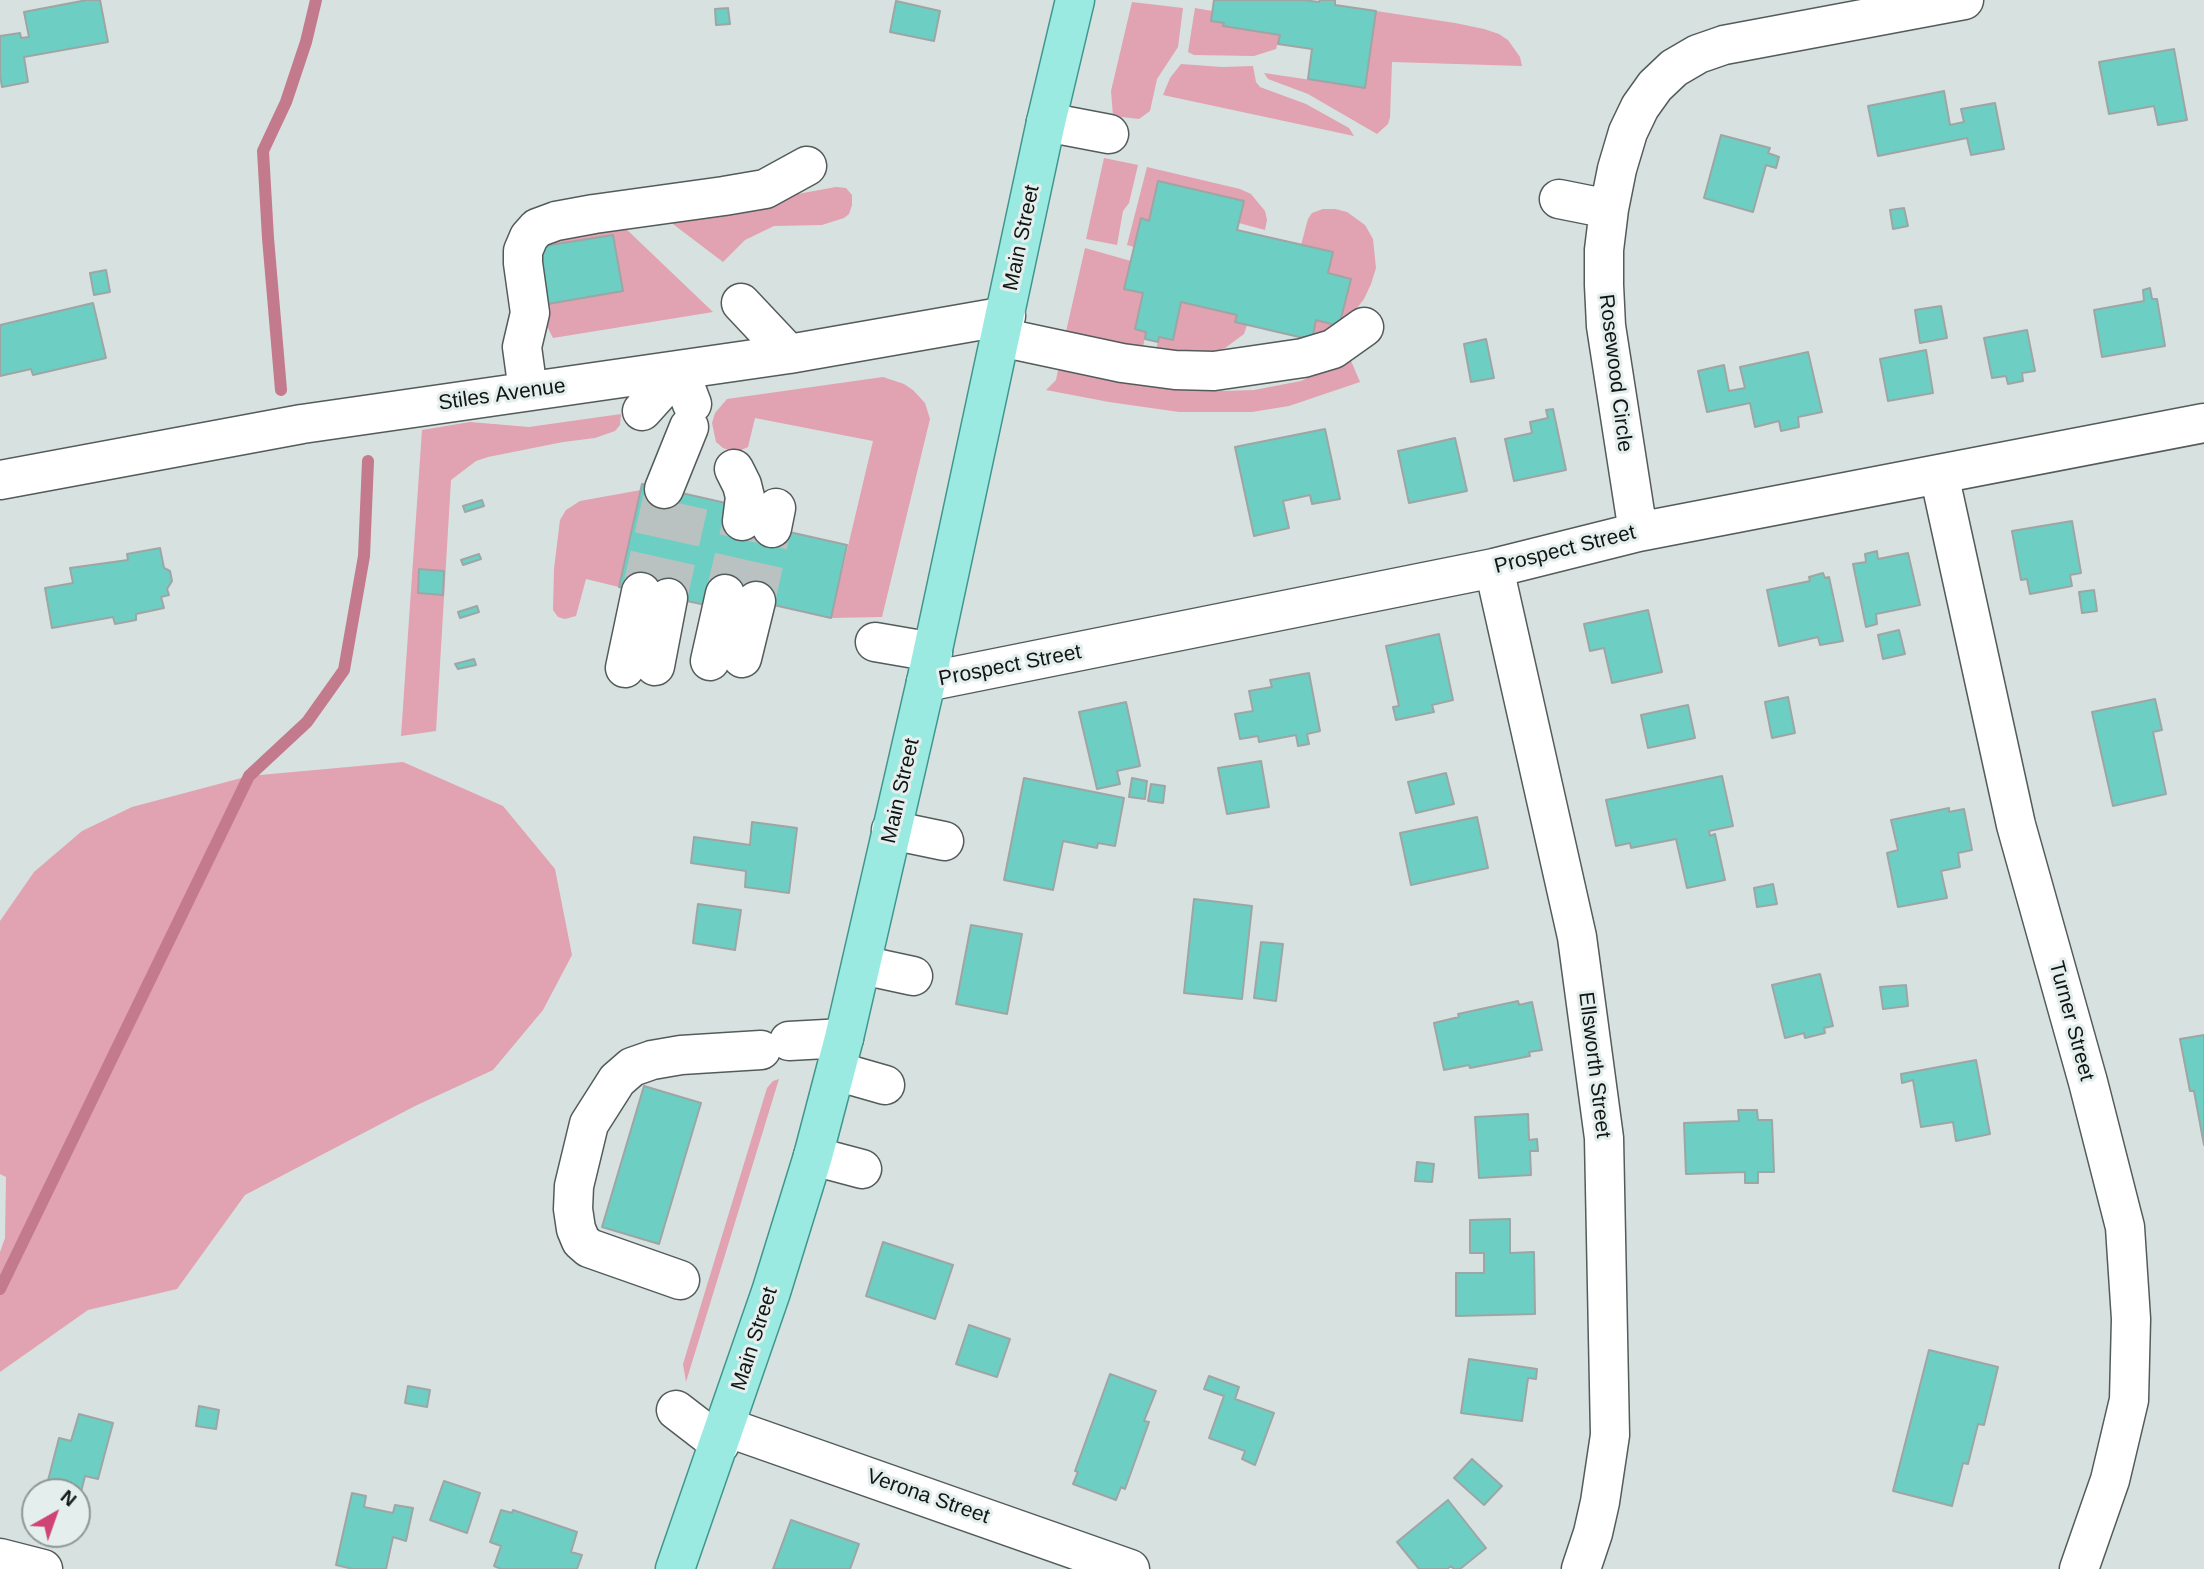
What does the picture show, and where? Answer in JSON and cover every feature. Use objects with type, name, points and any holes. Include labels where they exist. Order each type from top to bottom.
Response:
[{"type":"main road","name":"Main Street","points":[[675,1569],[771,1292],[813,1156],[840,1055],[929,667],[1046,122],[1075,0]]},
{"type":"street","name":"Rosewood Circle","points":[[1638,532],[1606,326],[1604,250],[1617,169],[1628,132],[1640,107],[1655,86],[1674,68],[1698,54],[1724,45],[1964,0]]},
{"type":"street","points":[[1046,122],[1109,134]]},
{"type":"street","points":[[528,391],[522,348],[530,313],[523,251],[529,237],[537,228],[556,221],[594,214],[765,189],[807,166]]},
{"type":"street","points":[[1559,199],[1609,209]]},
{"type":"street","points":[[741,303],[789,354]]},
{"type":"street","points":[[1003,327],[1122,363],[1175,370],[1213,371],[1313,355],[1333,349],[1364,327]]},
{"type":"street","name":"Stiles Avenue","points":[[0,480],[302,424],[528,391],[689,412],[789,354],[1003,327]]},
{"type":"street","points":[[642,411],[689,412],[677,492]]},
{"type":"street","name":"Prospect Street","points":[[929,667],[1494,568],[1638,532],[2204,423]]},
{"type":"street","points":[[734,469],[745,497],[763,519]]},
{"type":"street","name":"Turner Street","points":[[1939,474],[2016,825],[2088,1083],[2124,1227],[2131,1319],[2129,1400],[2110,1480],[2080,1569]]},
{"type":"street","name":"Ellsworth Street","points":[[1494,568],[1577,937],[1604,1139],[1610,1434],[1600,1502],[1581,1569]]},
{"type":"street","points":[[640,667],[655,595]]},
{"type":"street","points":[[726,660],[741,598]]},
{"type":"street","points":[[875,642],[929,667]]},
{"type":"street","points":[[891,830],[944,841]]},
{"type":"street","points":[[862,965],[913,976]]},
{"type":"street","points":[[680,1280],[589,1248],[581,1241],[576,1229],[574,1186],[589,1124],[617,1080],[632,1067],[652,1060],[775,1046],[840,1055],[885,1085]]},
{"type":"street","points":[[813,1156],[862,1169]]},
{"type":"street","name":"Verona Street","points":[[676,1410],[723,1435],[883,1470],[1130,1569]]},
{"type":"street","points":[[0,1558],[43,1569]]},
{"type":"shaded area","points":[[1132,2],[1183,8],[1178,47],[1157,79],[1150,111],[1139,119],[1113,116],[1111,91]]},
{"type":"shaded area","points":[[1195,8],[1212,11],[1211,21],[1224,23],[1224,26],[1280,35],[1276,49],[1254,56],[1194,55],[1188,52]]},
{"type":"shaded area","points":[[1376,11],[1455,23],[1499,34],[1508,40],[1520,57],[1522,66],[1392,62],[1390,117],[1388,124],[1377,134],[1308,94],[1268,79],[1264,73],[1365,88]]},
{"type":"shaded area","points":[[1181,64],[1253,66],[1256,82],[1260,87],[1306,104],[1349,128],[1354,136],[1163,95],[1170,78]]},
{"type":"shaded area","points":[[1104,158],[1138,165],[1129,203],[1123,211],[1117,245],[1086,239]]},
{"type":"shaded area","points":[[1147,167],[1251,194],[1265,211],[1265,230],[1239,223],[1244,201],[1149,221],[1141,219],[1134,247],[1127,245]]},
{"type":"shaded area","points":[[836,187],[846,188],[852,195],[849,214],[844,218],[822,225],[774,226],[745,240],[723,262],[665,218]]},
{"type":"shaded area","points":[[1323,209],[1347,212],[1365,225],[1373,239],[1376,268],[1364,299],[1344,325],[1333,334],[1312,340],[1316,320],[1339,326],[1350,279],[1328,273],[1332,252],[1301,245],[1308,219],[1312,213]]},
{"type":"shaded area","points":[[623,226],[713,312],[553,338],[545,322],[546,238]]},
{"type":"shaded area","points":[[1085,248],[1131,261],[1124,288],[1143,293],[1135,329],[1146,332],[1142,352],[1065,336]]},
{"type":"shaded area","points":[[1181,302],[1237,315],[1235,322],[1247,325],[1244,334],[1225,348],[1214,352],[1155,354],[1159,337],[1173,340]]},
{"type":"shaded area","points":[[1349,356],[1360,382],[1289,406],[1252,412],[1179,412],[1046,390],[1056,380],[1059,365],[1181,387],[1224,391],[1254,390],[1301,381]]},
{"type":"shaded area","points":[[883,377],[913,390],[925,403],[930,419],[882,617],[831,618],[873,441],[755,418],[748,447],[732,451],[716,442],[712,423],[715,413],[727,399]]},
{"type":"shaded area","points":[[621,414],[620,425],[615,431],[595,438],[488,457],[476,461],[451,480],[436,731],[401,736],[422,430],[470,422],[529,427]]},
{"type":"shaded area","points":[[641,490],[619,587],[586,579],[576,616],[565,619],[558,617],[553,610],[554,569],[560,520],[566,510],[580,501]]},
{"type":"shaded area","points":[[403,762],[503,806],[555,869],[572,955],[543,1010],[493,1070],[415,1106],[245,1195],[177,1289],[88,1310],[0,1372],[0,1252],[5,1238],[6,1177],[0,1174],[0,921],[34,872],[82,831],[132,807],[249,776]]},
{"type":"shaded area","points":[[779,1079],[686,1382],[683,1364],[767,1088]]},
{"type":"building","points":[[100,0],[108,42],[24,57],[28,82],[2,87],[0,36],[20,33],[21,38],[29,37],[24,12]]},
{"type":"building","points":[[1214,0],[1335,0],[1335,5],[1376,11],[1365,88],[1308,79],[1312,49],[1278,44],[1280,35],[1223,26],[1224,23],[1211,21]]},
{"type":"building","points":[[896,1],[940,11],[934,41],[890,32]]},
{"type":"building","points":[[728,8],[730,24],[716,25],[715,9]]},
{"type":"building","points":[[2174,49],[2187,120],[2158,125],[2154,106],[2109,114],[2099,62]]},
{"type":"building","points":[[1944,91],[1950,125],[1964,122],[1961,109],[1995,103],[2004,149],[1971,155],[1967,138],[1878,156],[1868,106]]},
{"type":"building","points":[[1721,135],[1770,148],[1768,153],[1779,157],[1776,168],[1766,165],[1753,212],[1704,198]]},
{"type":"building","points":[[1158,181],[1244,201],[1237,230],[1333,252],[1328,273],[1351,279],[1339,326],[1316,320],[1312,340],[1235,322],[1237,315],[1181,302],[1173,340],[1159,337],[1158,342],[1145,339],[1146,332],[1135,329],[1143,293],[1124,289],[1141,218],[1149,221]]},
{"type":"building","points":[[1904,208],[1908,226],[1893,229],[1890,210]]},
{"type":"building","points":[[613,235],[623,291],[542,305],[532,248]]},
{"type":"building","points":[[106,270],[110,292],[94,295],[90,273]]},
{"type":"building","points":[[2150,288],[2152,299],[2157,299],[2165,346],[2102,357],[2094,310],[2144,301],[2143,290]]},
{"type":"building","points":[[93,303],[106,358],[33,375],[31,369],[0,376],[0,325]]},
{"type":"building","points":[[1941,306],[1947,338],[1920,343],[1915,310]]},
{"type":"building","points":[[2027,330],[2035,371],[2022,373],[2023,381],[2008,384],[2006,376],[1992,378],[1984,338]]},
{"type":"building","points":[[1486,339],[1494,378],[1471,382],[1464,344]]},
{"type":"building","points":[[1926,350],[1933,393],[1888,401],[1880,359]]},
{"type":"building","points":[[1808,352],[1822,412],[1798,417],[1799,427],[1781,431],[1779,421],[1755,427],[1750,403],[1707,412],[1698,371],[1724,365],[1729,391],[1745,388],[1740,367]]},
{"type":"building","points":[[1553,409],[1566,470],[1514,481],[1505,439],[1532,433],[1530,422],[1548,418],[1546,410]]},
{"type":"building","points":[[1325,429],[1340,499],[1312,504],[1310,495],[1283,501],[1289,528],[1254,536],[1235,447]]},
{"type":"building","points":[[1455,438],[1467,491],[1409,503],[1398,451]]},
{"type":"building","points":[[642,484],[730,504],[727,518],[847,545],[831,618],[756,601],[706,605],[619,587]]},
{"type":"building","points":[[482,500],[484,506],[465,512],[463,506]]},
{"type":"building","points":[[2072,521],[2081,573],[2070,575],[2072,586],[2030,594],[2027,579],[2021,580],[2012,531]]},
{"type":"building","points":[[160,548],[164,568],[170,571],[172,581],[167,589],[169,595],[161,597],[164,608],[136,614],[136,620],[115,624],[113,617],[52,628],[45,588],[73,583],[70,568],[128,560],[127,554]]},
{"type":"building","points":[[1877,551],[1878,559],[1908,553],[1920,605],[1876,614],[1877,624],[1866,627],[1853,564],[1866,562],[1865,554]]},
{"type":"building","points":[[479,554],[481,559],[463,565],[461,560]]},
{"type":"building","points":[[419,569],[444,571],[443,595],[418,593]]},
{"type":"building","points":[[1823,573],[1825,578],[1829,577],[1843,641],[1820,645],[1818,637],[1779,646],[1767,590],[1810,581],[1809,577]]},
{"type":"building","points":[[2094,590],[2097,611],[2082,613],[2079,592]]},
{"type":"building","points":[[477,606],[479,612],[460,618],[458,612]]},
{"type":"building","points":[[1648,610],[1662,672],[1612,683],[1604,648],[1590,651],[1584,624]]},
{"type":"building","points":[[1899,630],[1905,654],[1883,659],[1878,635]]},
{"type":"building","points":[[1439,634],[1453,700],[1432,705],[1434,712],[1396,720],[1393,707],[1399,706],[1386,646]]},
{"type":"building","points":[[474,659],[476,665],[458,669],[455,664]]},
{"type":"building","points":[[1309,673],[1320,731],[1307,734],[1309,744],[1298,746],[1296,735],[1259,742],[1258,736],[1240,739],[1235,714],[1253,711],[1249,691],[1272,687],[1270,680]]},
{"type":"building","points":[[1788,697],[1795,733],[1772,738],[1765,702]]},
{"type":"building","points":[[2155,699],[2162,730],[2153,732],[2166,794],[2113,806],[2092,712]]},
{"type":"building","points":[[1126,702],[1140,766],[1117,771],[1120,784],[1097,789],[1079,712]]},
{"type":"building","points":[[1688,705],[1695,738],[1648,748],[1641,715]]},
{"type":"building","points":[[1261,761],[1269,807],[1227,814],[1218,768]]},
{"type":"building","points":[[1446,773],[1454,804],[1416,813],[1408,782]]},
{"type":"building","points":[[1722,776],[1733,826],[1709,831],[1710,836],[1715,834],[1725,880],[1687,888],[1676,839],[1631,848],[1630,843],[1616,846],[1606,800]]},
{"type":"building","points":[[1024,778],[1124,798],[1115,846],[1098,843],[1097,848],[1063,841],[1053,890],[1004,880]]},
{"type":"building","points":[[1132,778],[1147,781],[1145,799],[1129,797]]},
{"type":"building","points":[[1151,784],[1165,786],[1163,803],[1148,801]]},
{"type":"building","points":[[1949,808],[1949,812],[1964,809],[1972,850],[1958,853],[1960,867],[1941,871],[1947,898],[1898,907],[1887,853],[1898,850],[1891,820]]},
{"type":"building","points":[[1477,817],[1488,868],[1411,885],[1400,833]]},
{"type":"building","points":[[752,822],[797,828],[789,893],[745,887],[746,871],[691,863],[694,837],[750,845]]},
{"type":"building","points":[[1773,884],[1777,904],[1757,907],[1754,888]]},
{"type":"building","points":[[1194,899],[1252,906],[1242,999],[1184,993]]},
{"type":"building","points":[[698,904],[741,910],[735,950],[693,943]]},
{"type":"building","points":[[971,925],[1022,934],[1007,1014],[956,1004]]},
{"type":"building","points":[[1261,942],[1283,944],[1276,1001],[1254,998]]},
{"type":"building","points":[[1820,974],[1833,1026],[1824,1028],[1825,1033],[1805,1038],[1804,1033],[1785,1038],[1772,985]]},
{"type":"building","points":[[1906,985],[1908,1006],[1883,1009],[1880,987]]},
{"type":"building","points":[[1518,1001],[1519,1005],[1532,1002],[1542,1050],[1529,1052],[1530,1056],[1470,1068],[1469,1065],[1444,1070],[1434,1023],[1459,1017],[1458,1014]]},
{"type":"building","points":[[2204,1035],[2204,1145],[2194,1091],[2190,1091],[2180,1039]]},
{"type":"building","points":[[1976,1060],[1990,1134],[1956,1141],[1953,1122],[1921,1127],[1913,1080],[1902,1083],[1901,1074]]},
{"type":"building","points":[[644,1086],[701,1103],[659,1244],[602,1227]]},
{"type":"building","points":[[1738,1110],[1757,1110],[1758,1120],[1772,1120],[1774,1172],[1758,1172],[1758,1183],[1745,1183],[1745,1172],[1686,1174],[1684,1123],[1739,1121]]},
{"type":"building","points":[[1528,1114],[1529,1140],[1537,1139],[1538,1151],[1530,1151],[1531,1175],[1479,1178],[1475,1117]]},
{"type":"building","points":[[1417,1162],[1434,1164],[1432,1182],[1415,1181]]},
{"type":"building","points":[[1510,1219],[1510,1253],[1534,1252],[1535,1314],[1456,1316],[1456,1273],[1484,1273],[1484,1253],[1470,1253],[1470,1220]]},
{"type":"building","points":[[883,1242],[953,1265],[935,1319],[866,1296]]},
{"type":"building","points":[[969,1325],[1010,1339],[997,1377],[956,1364]]},
{"type":"building","points":[[1929,1350],[1998,1367],[1984,1425],[1978,1424],[1968,1464],[1963,1463],[1952,1506],[1893,1491]]},
{"type":"building","points":[[1469,1359],[1537,1369],[1536,1379],[1528,1378],[1522,1421],[1461,1413]]},
{"type":"building","points":[[1110,1374],[1156,1391],[1144,1421],[1149,1422],[1125,1489],[1121,1487],[1116,1500],[1073,1484],[1078,1472],[1075,1471]]},
{"type":"building","points":[[1209,1376],[1239,1387],[1235,1399],[1274,1413],[1255,1465],[1242,1459],[1245,1451],[1209,1438],[1224,1396],[1204,1389]]},
{"type":"building","points":[[408,1386],[430,1390],[427,1407],[405,1403]]},
{"type":"building","points":[[199,1406],[219,1410],[216,1429],[196,1426]]},
{"type":"building","points":[[79,1414],[113,1423],[98,1479],[85,1476],[49,1478],[59,1438],[71,1441]]},
{"type":"building","points":[[1472,1459],[1502,1486],[1484,1505],[1454,1478]]},
{"type":"building","points":[[444,1481],[480,1493],[467,1533],[430,1520]]},
{"type":"building","points":[[352,1493],[366,1496],[364,1507],[393,1513],[395,1505],[413,1508],[406,1541],[393,1537],[386,1569],[353,1569],[336,1565]]},
{"type":"building","points":[[1448,1500],[1486,1548],[1460,1569],[1451,1566],[1447,1569],[1419,1569],[1397,1542]]},
{"type":"building","points":[[501,1510],[512,1513],[513,1510],[577,1532],[571,1552],[582,1555],[577,1569],[501,1569],[494,1566],[501,1546],[490,1542]]},
{"type":"building","points":[[791,1520],[859,1544],[850,1569],[773,1569]]},
{"type":"waterway","points":[[281,390],[263,151],[286,102],[306,42],[316,0]]},
{"type":"waterway","points":[[0,1289],[249,776],[307,722],[344,670],[364,556],[368,461]]},
{"type":"tunnel","points":[[641,592],[664,489]]},
{"type":"tunnel","points":[[668,598],[691,495]]},
{"type":"tunnel","points":[[725,594],[742,521]]},
{"type":"tunnel","points":[[756,601],[772,528]]}]
